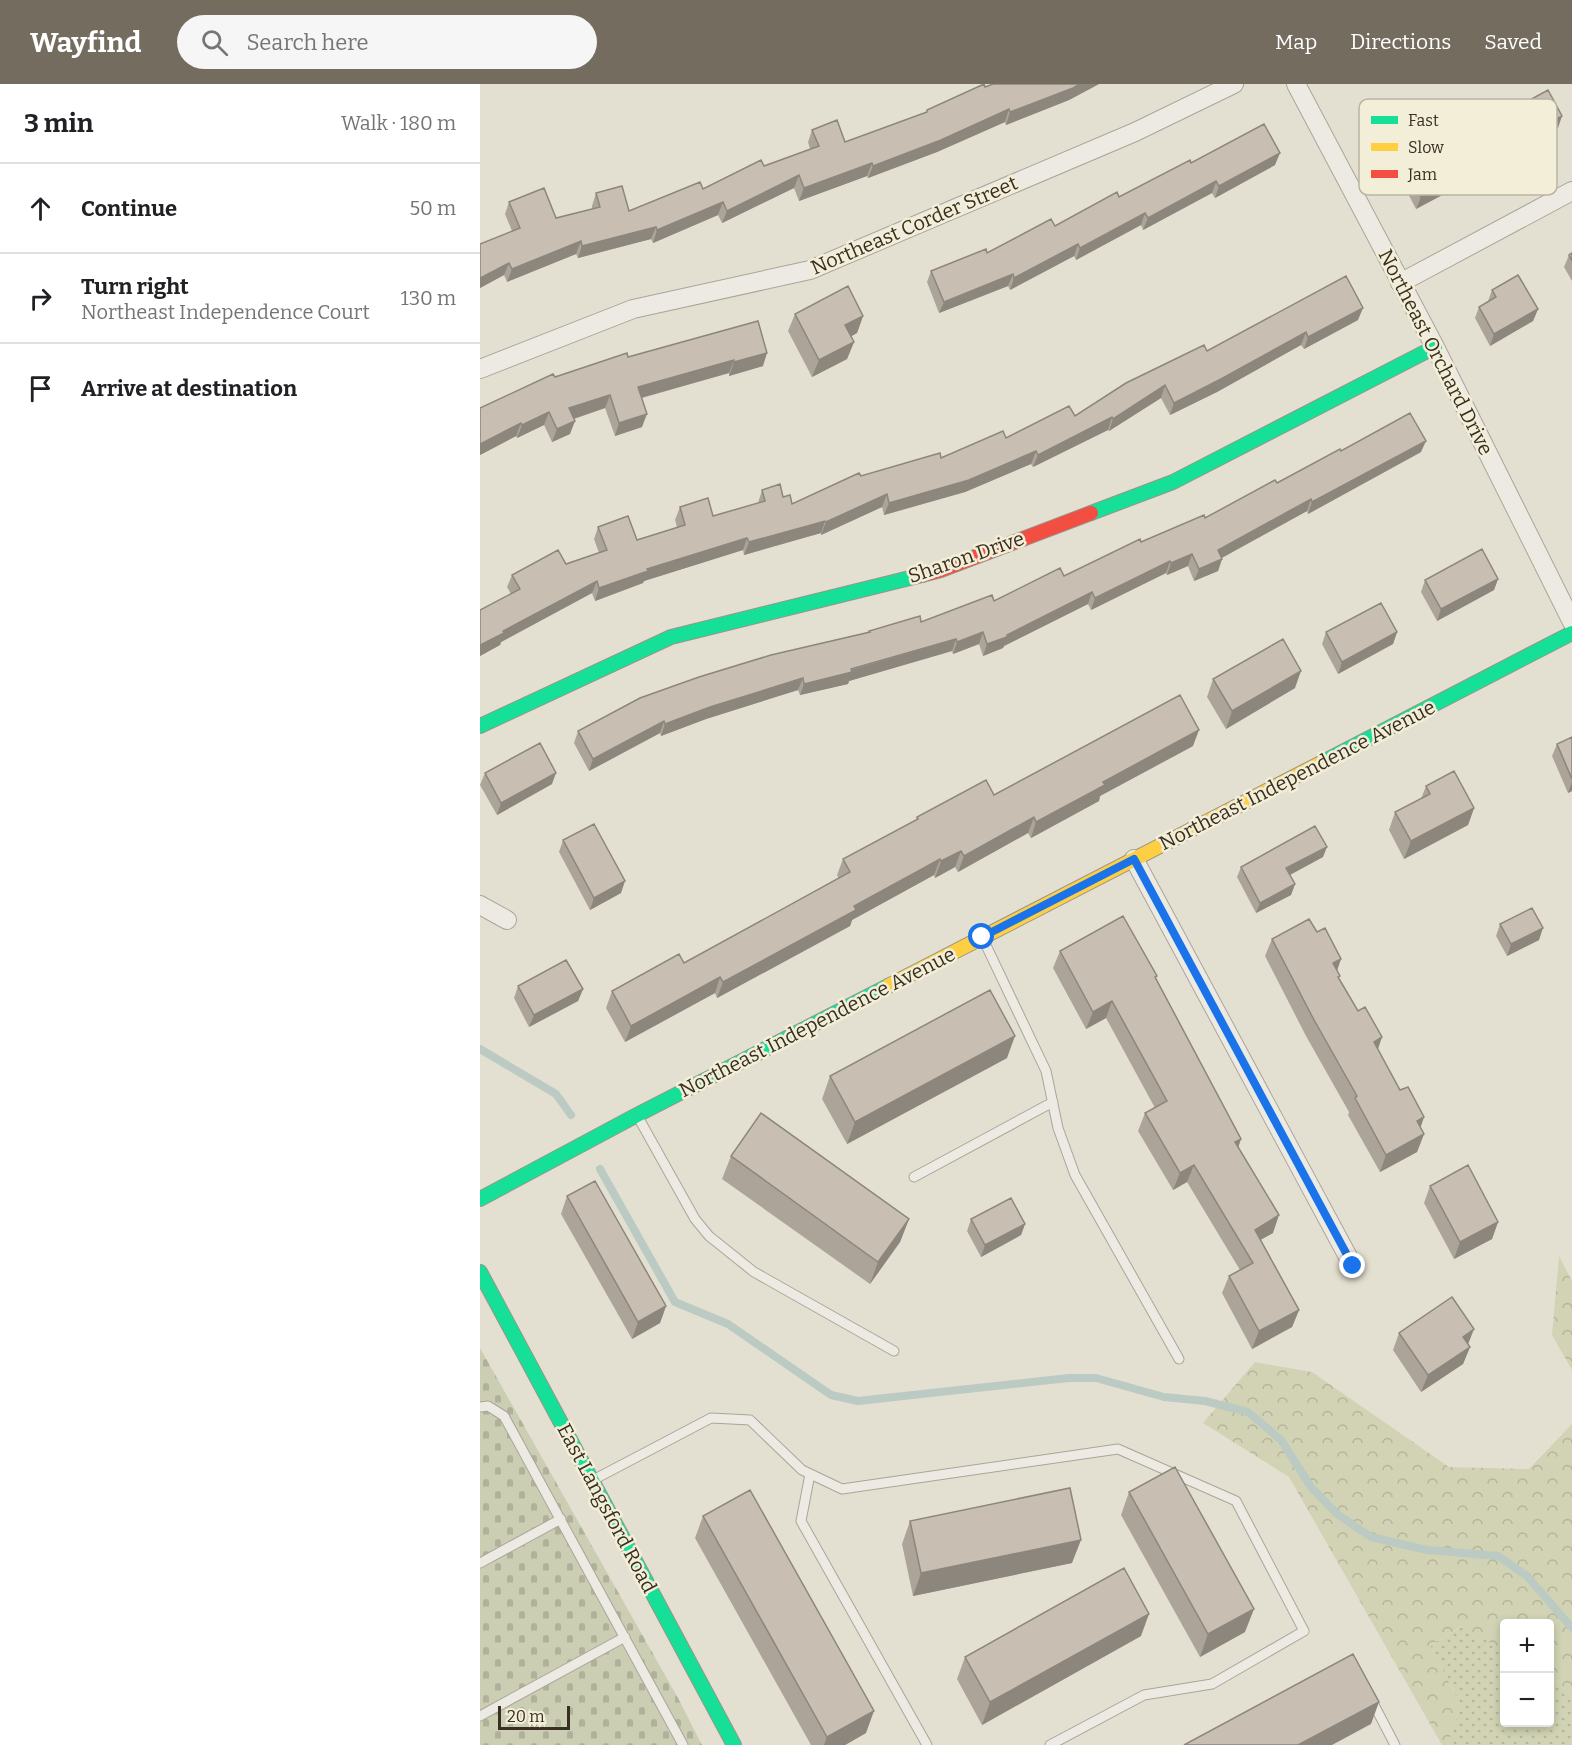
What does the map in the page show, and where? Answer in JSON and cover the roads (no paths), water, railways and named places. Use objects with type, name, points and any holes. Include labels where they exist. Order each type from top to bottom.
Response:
[{"type":"street","name":"Northeast Corder Street","points":[[480,369],[633,309],[810,270],[1135,132],[1234,84]]},
{"type":"street","name":"Northeast Orchard Drive","points":[[1296,84],[1435,347],[1572,622]]},
{"type":"street","points":[[1400,283],[1572,191]]},
{"type":"street","name":"Sharon Drive","points":[[480,726],[671,637],[941,570],[1173,482],[1435,347]]},
{"type":"street","name":"Northeast Independence Avenue","points":[[480,1199],[637,1115],[1572,633]]},
{"type":"street","points":[[1134,859],[1353,1266]]},
{"type":"street","points":[[480,905],[507,920]]},
{"type":"street","name":"East Langsford Road","points":[[480,1272],[734,1745]]},
{"type":"lane","points":[[982,937],[1046,1071],[1058,1128],[1075,1175],[1179,1359]]},
{"type":"lane","points":[[915,1176],[1053,1102]]},
{"type":"lane","points":[[637,1115],[695,1219],[709,1236],[754,1272],[894,1351]]},
{"type":"lane","points":[[480,1407],[488,1406],[504,1416],[683,1745]]},
{"type":"lane","points":[[592,1481],[711,1418],[750,1420],[802,1470],[842,1489],[1118,1449],[1236,1501],[1304,1631],[1212,1684],[1144,1695],[1050,1745]]},
{"type":"lane","points":[[810,1474],[801,1521],[927,1745]]},
{"type":"lane","points":[[480,1563],[561,1519]]},
{"type":"lane","points":[[480,1716],[625,1637]]},
{"type":"lane","points":[[1365,1689],[1392,1744]]},
{"type":"waterway","points":[[480,1049],[556,1094],[571,1115]]},
{"type":"waterway","points":[[600,1169],[675,1302],[728,1324],[831,1395],[858,1401],[1069,1378],[1096,1378],[1164,1397],[1205,1401],[1248,1412],[1281,1440],[1311,1487],[1337,1514],[1371,1537],[1427,1550],[1498,1556],[1527,1576],[1572,1628]]}]
